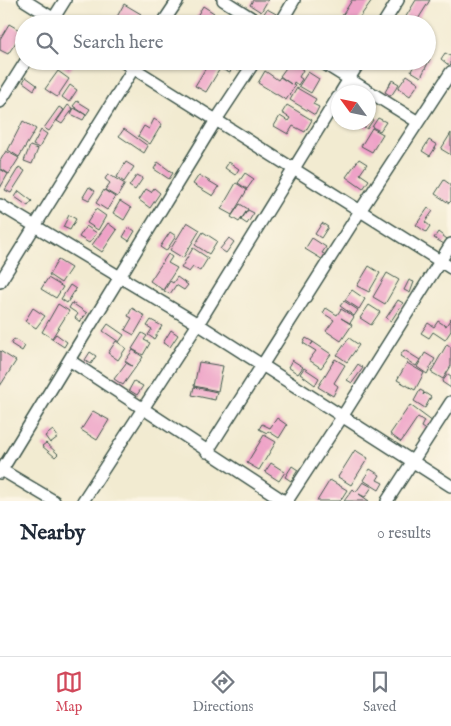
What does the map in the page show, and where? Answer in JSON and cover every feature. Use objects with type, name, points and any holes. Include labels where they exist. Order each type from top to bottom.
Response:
[{"type":"street","points":[[24,0],[45,15]]},
{"type":"street","points":[[58,15],[65,0]]},
{"type":"street","points":[[168,15],[178,0]]},
{"type":"street","points":[[223,0],[247,15]]},
{"type":"street","points":[[285,15],[294,0]]},
{"type":"street","points":[[389,15],[398,0]]},
{"type":"street","points":[[0,102],[20,70]]},
{"type":"street","points":[[0,282],[133,70]]},
{"type":"street","points":[[143,70],[216,120],[451,268]]},
{"type":"street","points":[[54,501],[1,470],[216,120],[249,70]]},
{"type":"street","points":[[334,70],[418,122]]},
{"type":"street","points":[[346,85],[355,70]]},
{"type":"street","points":[[207,452],[451,72]]},
{"type":"street","points":[[83,501],[198,324],[331,109]]},
{"type":"street","points":[[0,205],[198,324],[451,486]]},
{"type":"street","points":[[69,360],[207,452],[286,501],[342,417],[451,244]]},
{"type":"street","points":[[387,501],[451,402]]},
{"type":"building","points":[[253,0],[268,0],[261,12],[250,5]]},
{"type":"building","points":[[352,0],[372,0],[361,15],[343,15]]},
{"type":"building","points":[[416,0],[430,0],[421,15],[407,15]]},
{"type":"building","points":[[124,4],[141,14],[140,15],[118,15]]},
{"type":"building","points":[[203,6],[214,13],[213,15],[198,15]]},
{"type":"building","points":[[267,9],[278,15],[263,15]]},
{"type":"building","points":[[9,24],[15,27],[15,44],[8,54],[0,50],[0,39]]},
{"type":"building","points":[[445,53],[451,56],[451,67],[441,59]]},
{"type":"building","points":[[205,70],[219,70],[206,92],[195,86]]},
{"type":"building","points":[[284,70],[303,70],[299,77],[302,79],[298,85],[294,82],[293,85],[295,86],[286,100],[258,83],[265,71],[278,80],[280,77],[291,84],[280,76]]},
{"type":"building","points":[[412,70],[424,70],[421,77]]},
{"type":"building","points":[[58,71],[69,79],[57,97],[45,89]]},
{"type":"building","points":[[308,72],[319,79],[311,93],[299,86]]},
{"type":"building","points":[[407,75],[419,83],[410,96],[398,88]]},
{"type":"building","points":[[26,77],[37,85],[34,90],[23,82]]},
{"type":"building","points":[[392,80],[399,84],[391,96],[385,92]]},
{"type":"building","points":[[70,85],[77,90],[69,102],[62,97]]},
{"type":"building","points":[[297,88],[316,99],[313,104],[319,107],[315,115],[290,100]]},
{"type":"building","points":[[77,101],[90,109],[86,115],[73,106]]},
{"type":"building","points":[[68,105],[73,109],[62,124],[57,121]]},
{"type":"building","points":[[287,105],[312,120],[305,132],[293,126],[288,134],[274,126],[280,116],[288,121],[290,118],[282,113]]},
{"type":"building","points":[[59,107],[64,110],[49,131],[44,128]]},
{"type":"building","points":[[74,108],[86,115],[83,120],[71,114]]},
{"type":"building","points":[[378,118],[386,122],[380,131],[376,129]]},
{"type":"building","points":[[154,119],[162,124],[150,144],[138,136],[144,126],[149,129]]},
{"type":"building","points":[[23,121],[36,129],[19,157],[8,150]]},
{"type":"building","points":[[124,129],[148,146],[144,153],[119,136]]},
{"type":"building","points":[[41,130],[47,134],[39,148],[33,145]]},
{"type":"building","points":[[371,130],[376,130],[383,134],[372,152],[361,146]]},
{"type":"building","points":[[451,133],[451,155],[441,149]]},
{"type":"building","points":[[429,140],[437,145],[430,156],[422,151]]},
{"type":"building","points":[[30,146],[38,149],[32,164],[24,161]]},
{"type":"building","points":[[6,151],[19,158],[9,174],[0,168],[0,161]]},
{"type":"building","points":[[359,159],[367,164],[360,174],[369,180],[363,189],[346,177]]},
{"type":"building","points":[[126,162],[134,167],[124,182],[117,177]]},
{"type":"building","points":[[158,162],[173,173],[169,179],[154,169]]},
{"type":"building","points":[[229,162],[239,169],[235,175],[225,168]]},
{"type":"building","points":[[19,167],[25,171],[11,193],[5,190]]},
{"type":"building","points":[[0,169],[8,174],[0,188]]},
{"type":"building","points":[[245,173],[254,179],[247,189],[238,183]]},
{"type":"building","points":[[108,174],[125,184],[117,197],[105,190],[110,183],[105,179]]},
{"type":"building","points":[[137,175],[143,178],[135,190],[129,186]]},
{"type":"building","points":[[199,175],[219,187],[213,196],[193,184]]},
{"type":"building","points":[[444,180],[451,185],[451,201],[449,203],[435,194]]},
{"type":"building","points":[[236,183],[247,190],[232,215],[221,209]]},
{"type":"building","points":[[89,187],[95,191],[89,200],[83,197]]},
{"type":"building","points":[[154,188],[160,193],[150,208],[139,200],[146,189],[151,192]]},
{"type":"building","points":[[104,190],[115,197],[107,210],[96,203]]},
{"type":"building","points":[[19,191],[32,201],[28,206],[15,197]]},
{"type":"building","points":[[120,201],[131,208],[124,220],[113,213]]},
{"type":"building","points":[[240,204],[248,209],[239,222],[231,217]]},
{"type":"building","points":[[428,208],[433,211],[425,222],[430,226],[426,232],[416,225]]},
{"type":"building","points":[[96,209],[106,216],[98,230],[87,223]]},
{"type":"building","points":[[248,210],[254,213],[247,224],[241,220]]},
{"type":"building","points":[[69,215],[76,219],[70,230],[63,227]]},
{"type":"building","points":[[187,222],[200,230],[183,258],[170,250]]},
{"type":"building","points":[[108,223],[117,230],[102,252],[92,245]]},
{"type":"building","points":[[322,223],[328,227],[321,238],[315,234]]},
{"type":"building","points":[[86,226],[97,233],[89,243],[79,237]]},
{"type":"building","points":[[129,227],[135,231],[129,241],[123,237]]},
{"type":"building","points":[[170,232],[176,236],[166,251],[160,247]]},
{"type":"building","points":[[203,232],[217,241],[209,254],[195,245]]},
{"type":"building","points":[[438,232],[447,239],[444,244],[434,238]]},
{"type":"building","points":[[229,238],[234,242],[226,253],[220,249]]},
{"type":"building","points":[[312,238],[326,247],[322,253],[328,256],[325,261],[305,249]]},
{"type":"building","points":[[193,248],[208,258],[200,271],[193,267],[189,272],[181,268]]},
{"type":"building","points":[[168,254],[172,257],[168,263],[177,268],[163,290],[150,281]]},
{"type":"building","points":[[58,260],[71,268],[61,283],[49,275]]},
{"type":"building","points":[[369,266],[380,273],[369,292],[357,286]]},
{"type":"building","points":[[387,273],[399,280],[385,304],[373,297]]},
{"type":"building","points":[[177,277],[188,285],[184,290],[176,285],[170,294],[164,291],[170,281],[173,283]]},
{"type":"building","points":[[48,278],[63,287],[56,298],[41,289]]},
{"type":"building","points":[[409,280],[414,282],[410,293],[404,290]]},
{"type":"building","points":[[70,285],[76,289],[67,303],[61,299]]},
{"type":"building","points":[[352,290],[365,299],[359,309],[345,300]]},
{"type":"building","points":[[398,300],[403,303],[391,321],[386,318]]},
{"type":"building","points":[[344,301],[358,310],[354,316],[340,306]]},
{"type":"building","points":[[72,303],[87,313],[80,322],[75,318],[78,314],[69,308]]},
{"type":"building","points":[[58,304],[69,311],[52,338],[42,332]]},
{"type":"building","points":[[369,305],[380,312],[371,325],[360,318]]},
{"type":"building","points":[[33,308],[45,316],[36,328],[25,321]]},
{"type":"building","points":[[132,308],[145,316],[134,335],[125,330],[132,318],[128,316]]},
{"type":"building","points":[[326,308],[337,315],[341,309],[354,317],[350,323],[341,318],[352,325],[341,341],[326,331],[334,320],[323,313]]},
{"type":"building","points":[[451,318],[451,331],[445,340],[433,332],[429,338],[421,333],[428,323],[434,327],[438,321],[446,326]]},
{"type":"building","points":[[151,320],[162,326],[154,339],[148,335],[152,329],[147,326]]},
{"type":"building","points":[[108,324],[124,335],[119,342],[103,331]]},
{"type":"building","points":[[171,330],[178,335],[170,347],[163,343]]},
{"type":"building","points":[[142,333],[147,336],[144,340],[150,343],[143,355],[132,349]]},
{"type":"building","points":[[56,334],[67,342],[64,347],[52,339]]},
{"type":"building","points":[[306,338],[331,354],[321,368],[309,360],[316,351],[303,343]]},
{"type":"building","points":[[349,338],[359,345],[347,362],[337,355]]},
{"type":"building","points":[[14,339],[25,346],[22,351],[11,344]]},
{"type":"building","points":[[116,341],[126,348],[118,360],[108,353]]},
{"type":"building","points":[[447,344],[451,347],[451,366],[443,379],[431,372]]},
{"type":"building","points":[[133,350],[143,357],[123,385],[114,379],[126,363],[132,366],[125,361]]},
{"type":"building","points":[[404,350],[420,360],[416,366],[400,356]]},
{"type":"building","points":[[0,351],[16,361],[0,386]]},
{"type":"building","points":[[90,352],[96,356],[91,364],[85,360]]},
{"type":"building","points":[[425,353],[435,359],[427,374],[417,367]]},
{"type":"building","points":[[335,359],[345,365],[334,383],[338,386],[333,396],[318,387]]},
{"type":"building","points":[[292,360],[303,367],[298,374],[288,367]]},
{"type":"building","points":[[199,362],[223,366],[218,391],[194,386]]},
{"type":"building","points":[[407,363],[424,373],[415,390],[397,380]]},
{"type":"building","points":[[358,364],[363,368],[352,383],[347,380]]},
{"type":"building","points":[[304,368],[319,378],[315,385],[300,374]]},
{"type":"building","points":[[448,374],[451,376],[451,388],[442,382]]},
{"type":"building","points":[[134,381],[143,386],[137,395],[129,390]]},
{"type":"building","points":[[194,387],[217,392],[215,400],[192,395]]},
{"type":"building","points":[[420,390],[424,392],[423,395],[425,393],[431,397],[425,408],[414,401]]},
{"type":"building","points":[[410,405],[433,422],[427,431],[421,427],[424,421],[418,417],[401,442],[390,434]]},
{"type":"building","points":[[93,411],[109,420],[97,440],[81,430]]},
{"type":"building","points":[[277,418],[287,425],[279,438],[268,431],[267,433],[259,429],[262,424],[270,428]]},
{"type":"building","points":[[53,430],[58,437],[50,443],[45,436]]},
{"type":"building","points":[[264,435],[276,442],[259,470],[247,463]]},
{"type":"building","points":[[46,443],[58,454],[55,457],[42,446]]},
{"type":"building","points":[[355,450],[368,458],[351,485],[338,477]]},
{"type":"building","points":[[271,463],[285,472],[279,481],[265,472]]},
{"type":"building","points":[[292,466],[298,470],[291,481],[285,477]]},
{"type":"building","points":[[370,469],[380,475],[377,480],[383,483],[379,490],[363,480]]},
{"type":"building","points":[[330,480],[347,490],[340,501],[317,501]]},
{"type":"building","points":[[363,482],[372,487],[365,497],[359,494],[369,501],[344,501],[353,489],[356,492]]}]
